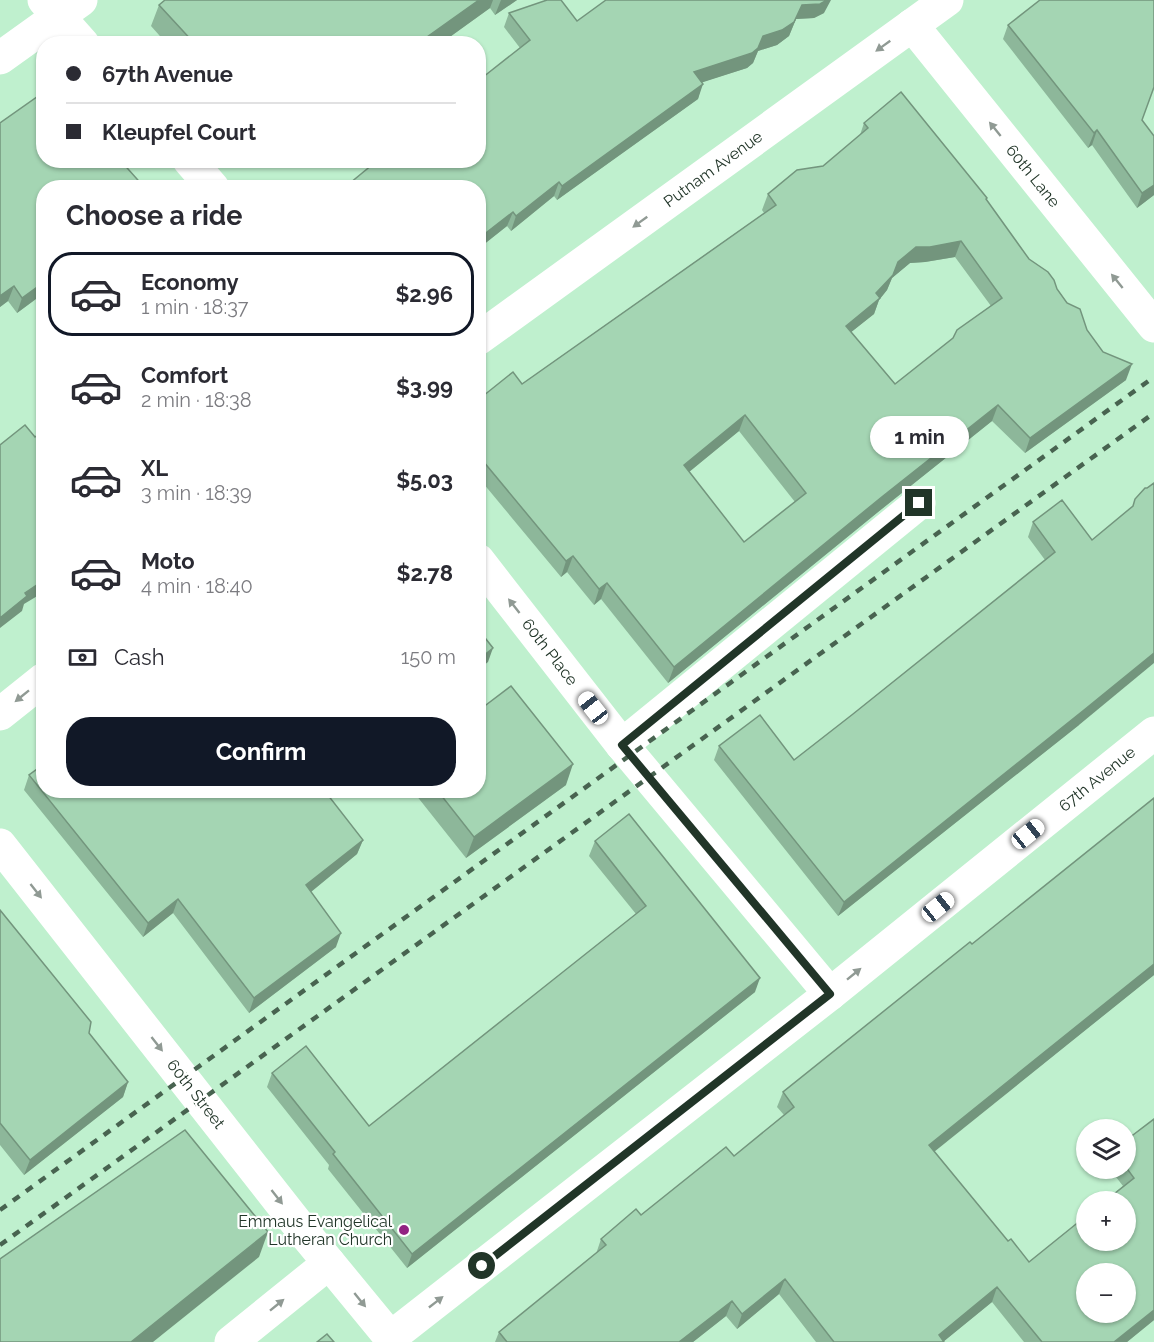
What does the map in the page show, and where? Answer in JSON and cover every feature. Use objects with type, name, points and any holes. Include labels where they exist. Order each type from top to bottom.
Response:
[{"type":"street","name":"Putnam Avenue","points":[[486,333],[947,0]]},
{"type":"street","points":[[0,58],[61,5],[78,36]]},
{"type":"street","name":"60th Lane","points":[[912,25],[1154,326]]},
{"type":"street","points":[[196,168],[206,180]]},
{"type":"street","points":[[622,745],[919,503]]},
{"type":"street","name":"60th Place","points":[[486,570],[622,745],[830,994]]},
{"type":"street","points":[[0,714],[36,685]]},
{"type":"street","name":"67th Avenue","points":[[392,1340],[830,994],[1154,733]]},
{"type":"street","name":"60th Street","points":[[0,844],[392,1340]]},
{"type":"street","points":[[231,1342],[329,1263]]},
{"type":"building","points":[[165,0],[479,0],[428,36],[188,36],[159,5]]},
{"type":"building","points":[[547,0],[561,0],[577,21],[606,0],[827,0],[820,4],[802,5],[794,22],[782,30],[763,36],[758,48],[752,53],[694,72],[703,84],[562,186],[559,182],[516,216],[513,212],[486,233],[486,180],[354,180],[368,168],[486,168],[486,75],[530,40],[509,13]]},
{"type":"building","points":[[1040,0],[1154,0],[1154,87],[1142,120],[1154,136],[1154,185],[1142,193],[1097,130],[1094,133],[1008,25]]},
{"type":"building","points":[[901,92],[987,198],[1029,259],[1048,272],[1067,303],[1080,309],[1087,330],[1103,352],[1132,364],[1030,438],[998,405],[674,667],[607,583],[599,589],[573,556],[566,561],[486,465],[486,394],[513,372],[522,384],[776,205],[768,194],[797,170],[823,166],[868,128],[864,123]],"holes":[[[961,241],[1002,298],[957,330],[953,338],[895,384],[846,326],[880,298],[876,293],[893,275],[898,262],[916,247],[930,247]],[[745,415],[806,493],[744,542],[684,465]]]},
{"type":"building","points":[[36,98],[36,168],[127,168],[138,180],[36,180],[36,288],[22,298],[14,286],[0,296],[0,123]]},
{"type":"building","points":[[25,425],[36,436],[36,585],[0,618],[0,445]]},
{"type":"building","points":[[1154,483],[1154,653],[844,902],[719,746],[760,715],[794,760],[1055,552],[1033,522],[1062,500],[1092,540],[1133,506],[1135,499],[1145,488]]},
{"type":"building","points":[[486,639],[493,648],[486,654]]},
{"type":"building","points":[[511,686],[573,764],[474,837],[443,798],[486,798],[486,705]]},
{"type":"building","points":[[36,770],[36,784],[29,775]]},
{"type":"building","points":[[47,798],[330,798],[363,840],[306,885],[341,933],[254,998],[178,899],[148,923]]},
{"type":"building","points":[[1154,798],[1154,964],[929,1145],[1008,1241],[1011,1239],[1029,1262],[1076,1224],[1076,1251],[1136,1251],[1136,1191],[1118,1191],[1136,1179],[1136,1133],[1154,1119],[1154,1310],[1114,1342],[1042,1342],[997,1287],[939,1335],[944,1342],[834,1342],[785,1279],[742,1314],[732,1301],[679,1342],[507,1342],[499,1332],[606,1245],[601,1239],[636,1209],[641,1215],[726,1147],[734,1156],[794,1107],[783,1092],[970,942],[972,944]]},
{"type":"building","points":[[629,814],[760,978],[412,1254],[272,1073],[306,1046],[369,1126],[646,906],[595,841]]},
{"type":"building","points":[[0,910],[91,1022],[89,1033],[128,1082],[30,1160],[0,1123]]},
{"type":"building","points":[[185,1130],[268,1232],[131,1342],[0,1342],[0,1259]]},
{"type":"building","points":[[327,1334],[334,1342],[317,1342]]},
{"type":"railway","points":[[0,1210],[1154,377]]},
{"type":"railway","points":[[0,1245],[1154,413]]},
{"type":"place","name":"Emmaus Evangelical Lutheran Church","points":[[404,1230]]},
{"type":"route","points":[[482,1266],[830,994],[622,745],[919,503]]}]
